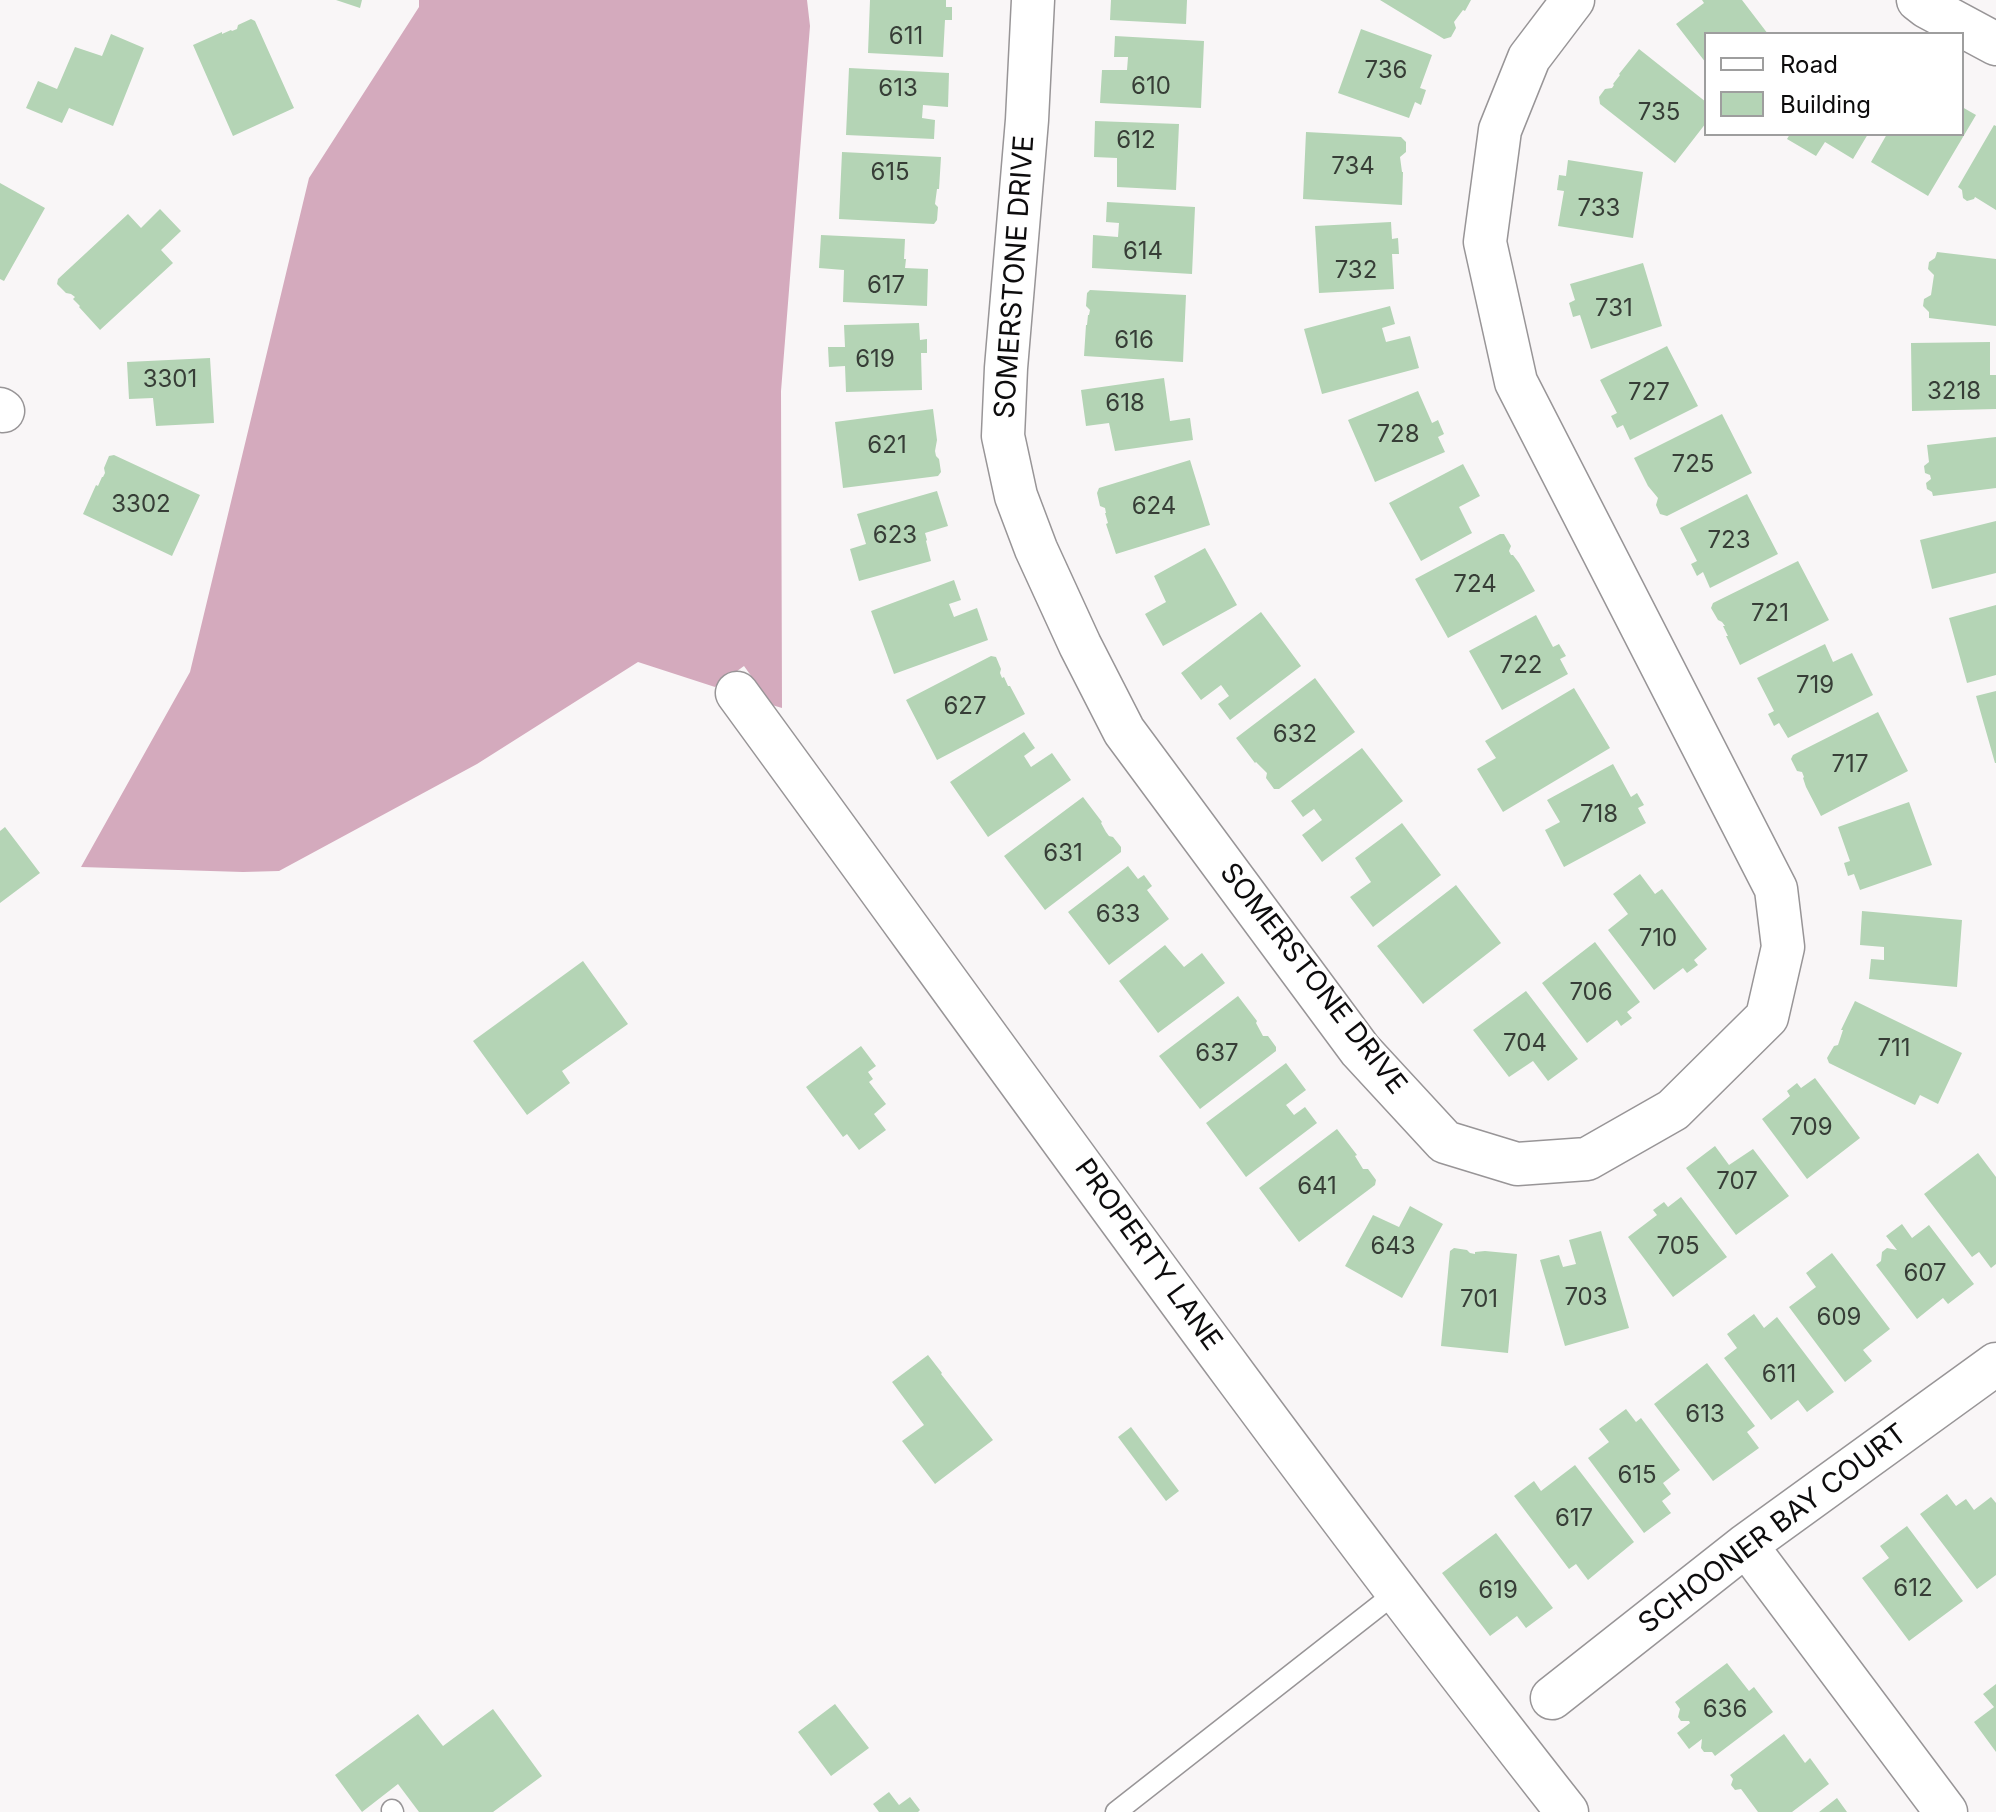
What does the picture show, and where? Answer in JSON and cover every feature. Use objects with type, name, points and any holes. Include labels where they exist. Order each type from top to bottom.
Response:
[{"type":"street","name":"SOMERSTONE DRIVE","points":[[1033,0],[1003,436],[1016,496],[1036,549],[1124,731],[1360,1050],[1445,1142],[1517,1164],[1587,1159],[1673,1110],[1767,1017],[1783,947],[1776,889],[1516,382],[1485,242],[1500,130],[1529,58],[1573,0]]},
{"type":"street","points":[[1918,0],[1996,44]]},
{"type":"street","name":"PROPERTY LANE","points":[[737,693],[1194,1318],[1567,1812]]},
{"type":"street","name":"SCHOONER BAY COURT","points":[[1552,1698],[1746,1545],[1996,1364]]},
{"type":"street","points":[[1746,1545],[1946,1812]]},
{"type":"lane","points":[[1116,1812],[1398,1591]]},
{"type":"shaded area","points":[[419,0],[807,0],[810,26],[781,391],[782,708],[772,705],[744,666],[715,687],[638,662],[477,764],[279,871],[81,867],[190,672],[309,178],[419,7]]},
{"type":"building","points":[[336,0],[362,0],[360,8]]},
{"type":"building","points":[[870,0],[946,0],[946,7],[952,7],[952,20],[945,20],[943,57],[868,53]]},
{"type":"building","points":[[1111,0],[1187,0],[1186,24],[1110,20]]},
{"type":"building","points":[[1380,0],[1471,0],[1454,22],[1456,28],[1451,37],[1444,39]]},
{"type":"building","points":[[1702,0],[1742,0],[1766,32],[1704,32],[1704,60],[1676,24],[1704,3]]},
{"type":"building","points":[[251,19],[255,21],[294,108],[233,136],[193,45],[237,29],[238,25]]},
{"type":"building","points":[[1361,29],[1432,55],[1420,88],[1426,90],[1421,105],[1415,102],[1409,118],[1338,93]]},
{"type":"building","points":[[111,34],[144,48],[113,126],[69,108],[62,123],[26,108],[38,81],[57,89],[75,47],[102,56]]},
{"type":"building","points":[[1115,36],[1204,41],[1201,108],[1100,103],[1102,70],[1127,70],[1128,57],[1114,57]]},
{"type":"building","points":[[1639,49],[1704,100],[1704,126],[1675,163],[1600,104],[1599,97],[1605,89],[1612,88]]},
{"type":"building","points":[[849,68],[949,73],[948,107],[923,105],[922,118],[935,120],[934,139],[846,135]]},
{"type":"building","points":[[1964,108],[1976,115],[1964,135]]},
{"type":"building","points":[[1095,121],[1179,124],[1176,190],[1117,187],[1117,158],[1094,157]]},
{"type":"building","points":[[1994,125],[1996,210],[1975,197],[1967,201],[1958,187]]},
{"type":"building","points":[[1306,132],[1401,137],[1406,142],[1406,152],[1400,157],[1402,205],[1303,199]]},
{"type":"building","points":[[1789,136],[1867,136],[1853,159],[1825,142],[1816,156],[1787,139]]},
{"type":"building","points":[[1886,136],[1964,136],[1928,196],[1871,162]]},
{"type":"building","points":[[842,152],[941,157],[935,204],[938,207],[937,220],[934,224],[839,219]]},
{"type":"building","points":[[1568,160],[1643,172],[1633,238],[1558,226],[1564,191],[1557,190],[1559,175],[1566,176]]},
{"type":"building","points":[[0,183],[45,208],[4,281],[0,279]]},
{"type":"building","points":[[1107,202],[1195,207],[1192,274],[1092,268],[1093,235],[1118,237],[1119,223],[1106,222]]},
{"type":"building","points":[[160,209],[181,231],[161,250],[173,263],[100,330],[79,307],[73,299],[75,297],[57,284],[58,279],[128,214],[141,228]]},
{"type":"building","points":[[1391,222],[1392,239],[1398,238],[1399,254],[1392,254],[1394,289],[1319,293],[1315,226]]},
{"type":"building","points":[[821,235],[905,239],[905,268],[928,269],[927,306],[843,302],[844,270],[819,268]]},
{"type":"building","points":[[1937,252],[1996,259],[1996,326],[1929,318],[1929,312],[1923,306],[1924,299],[1931,295],[1934,275],[1928,269],[1929,262]]},
{"type":"building","points":[[1643,263],[1662,326],[1591,349],[1580,315],[1573,317],[1569,303],[1575,300],[1570,284]]},
{"type":"building","points":[[1090,290],[1186,295],[1183,362],[1084,356],[1090,310],[1086,306],[1087,293]]},
{"type":"building","points":[[1390,306],[1395,324],[1382,328],[1386,342],[1410,336],[1419,368],[1322,394],[1304,329]]},
{"type":"building","points":[[919,323],[920,340],[927,339],[927,353],[921,353],[922,390],[846,392],[845,366],[829,367],[828,347],[845,347],[844,325]]},
{"type":"building","points":[[1990,342],[1990,375],[1996,375],[1996,409],[1912,411],[1911,343]]},
{"type":"building","points":[[1667,346],[1698,406],[1630,440],[1623,425],[1617,428],[1611,416],[1617,413],[1600,380]]},
{"type":"building","points":[[210,358],[214,423],[156,426],[153,398],[129,399],[127,362]]},
{"type":"building","points":[[1164,378],[1170,421],[1190,418],[1193,440],[1115,451],[1109,423],[1086,426],[1081,390]]},
{"type":"building","points":[[1418,391],[1432,423],[1438,420],[1444,434],[1438,437],[1445,452],[1375,482],[1348,420]]},
{"type":"building","points":[[933,409],[937,440],[935,451],[941,472],[938,476],[843,488],[835,422]]},
{"type":"building","points":[[1722,414],[1752,473],[1667,516],[1660,514],[1656,505],[1658,498],[1648,486],[1634,458]]},
{"type":"building","points":[[1996,437],[1996,488],[1933,496],[1927,489],[1926,483],[1931,479],[1925,473],[1924,466],[1929,462],[1927,445]]},
{"type":"building","points":[[114,455],[200,495],[172,556],[83,514],[105,473],[109,456]]},
{"type":"building","points":[[1190,460],[1210,525],[1116,554],[1106,524],[1105,508],[1100,506],[1099,488]]},
{"type":"building","points":[[1463,464],[1480,496],[1459,507],[1472,533],[1421,561],[1389,503]]},
{"type":"building","points":[[937,491],[948,526],[925,533],[931,561],[859,581],[850,549],[866,544],[857,514]]},
{"type":"building","points":[[1747,494],[1778,554],[1710,588],[1703,572],[1697,576],[1691,564],[1697,561],[1680,528]]},
{"type":"building","points":[[1996,521],[1996,573],[1932,589],[1920,540]]},
{"type":"building","points":[[1504,534],[1511,546],[1511,555],[1535,591],[1448,638],[1415,579]]},
{"type":"building","points":[[1205,548],[1237,605],[1163,646],[1145,614],[1166,602],[1154,576]]},
{"type":"building","points":[[1798,561],[1829,620],[1740,665],[1726,636],[1725,626],[1711,608],[1713,603]]},
{"type":"building","points":[[954,580],[961,600],[949,604],[954,617],[977,608],[988,640],[894,674],[871,611]]},
{"type":"building","points":[[1996,605],[1996,675],[1967,683],[1949,618]]},
{"type":"building","points":[[1261,612],[1301,666],[1230,720],[1218,704],[1229,696],[1221,685],[1201,700],[1181,673]]},
{"type":"building","points":[[1536,615],[1553,647],[1559,644],[1566,656],[1560,659],[1568,674],[1502,710],[1469,651]]},
{"type":"building","points":[[1825,644],[1833,662],[1852,653],[1873,695],[1788,738],[1779,723],[1774,726],[1768,714],[1774,711],[1757,678]]},
{"type":"building","points":[[991,656],[996,657],[1002,678],[1010,686],[1025,714],[937,760],[906,700]]},
{"type":"building","points":[[1315,678],[1355,732],[1279,789],[1274,789],[1266,778],[1267,773],[1236,738]]},
{"type":"building","points":[[1574,688],[1610,748],[1503,812],[1477,769],[1496,758],[1485,741]]},
{"type":"building","points":[[1996,691],[1996,763],[1995,763],[1976,696]]},
{"type":"building","points":[[1878,712],[1908,771],[1821,816],[1802,772],[1797,771],[1791,759],[1793,755]]},
{"type":"building","points":[[1024,732],[1035,748],[1024,756],[1031,767],[1052,753],[1071,780],[988,837],[950,782]]},
{"type":"building","points":[[1362,748],[1403,801],[1322,862],[1302,835],[1322,820],[1314,809],[1303,817],[1291,801]]},
{"type":"building","points":[[1613,764],[1631,797],[1637,793],[1644,805],[1638,808],[1646,823],[1564,867],[1545,830],[1560,822],[1547,800]]},
{"type":"building","points":[[1083,797],[1109,836],[1121,847],[1121,852],[1045,910],[1004,856]]},
{"type":"building","points":[[1909,802],[1932,865],[1860,890],[1854,874],[1848,876],[1844,863],[1850,861],[1838,827]]},
{"type":"building","points":[[1402,823],[1441,875],[1373,927],[1350,897],[1371,882],[1355,858]]},
{"type":"building","points":[[5,827],[40,873],[0,903],[0,831]]},
{"type":"building","points":[[1128,866],[1138,879],[1144,875],[1152,886],[1147,890],[1169,919],[1109,965],[1068,912]]},
{"type":"building","points":[[1640,874],[1655,894],[1662,889],[1707,949],[1694,960],[1698,965],[1687,973],[1683,968],[1654,990],[1608,930],[1628,914],[1613,894]]},
{"type":"building","points":[[1456,885],[1501,943],[1423,1004],[1377,946]]},
{"type":"building","points":[[1862,911],[1962,920],[1957,987],[1869,979],[1871,959],[1884,960],[1884,947],[1860,945]]},
{"type":"building","points":[[1595,942],[1640,1002],[1627,1012],[1632,1018],[1621,1026],[1617,1020],[1587,1043],[1542,983]]},
{"type":"building","points":[[1165,945],[1184,967],[1202,953],[1225,983],[1158,1033],[1119,981]]},
{"type":"building","points":[[583,961],[628,1024],[562,1071],[570,1083],[527,1115],[473,1041]]},
{"type":"building","points":[[1526,991],[1578,1059],[1548,1081],[1533,1061],[1509,1077],[1473,1030]]},
{"type":"building","points":[[1238,996],[1276,1051],[1200,1109],[1159,1056]]},
{"type":"building","points":[[1855,1001],[1962,1053],[1938,1104],[1920,1095],[1915,1105],[1829,1063],[1827,1058],[1834,1046],[1838,1045],[1841,1030]]},
{"type":"building","points":[[861,1046],[876,1066],[868,1072],[873,1079],[869,1082],[886,1104],[874,1114],[886,1130],[859,1150],[847,1134],[843,1137],[806,1087]]},
{"type":"building","points":[[1286,1063],[1306,1090],[1286,1105],[1294,1115],[1305,1107],[1317,1123],[1246,1177],[1206,1123]]},
{"type":"building","points":[[1815,1078],[1860,1138],[1807,1179],[1762,1119],[1790,1096],[1787,1091],[1797,1083],[1801,1088]]},
{"type":"building","points":[[1337,1129],[1357,1155],[1363,1169],[1368,1169],[1376,1180],[1375,1185],[1299,1242],[1259,1188]]},
{"type":"building","points":[[1715,1146],[1729,1165],[1753,1149],[1789,1196],[1736,1235],[1686,1168]]},
{"type":"building","points":[[1978,1153],[1996,1177],[1996,1264],[1991,1268],[1979,1252],[1972,1257],[1924,1194]]},
{"type":"building","points":[[1681,1197],[1727,1257],[1673,1297],[1628,1237],[1657,1215],[1653,1210],[1664,1202],[1668,1207]]},
{"type":"building","points":[[1410,1206],[1443,1224],[1402,1298],[1345,1266],[1373,1215],[1399,1227]]},
{"type":"building","points":[[1902,1224],[1912,1238],[1929,1225],[1974,1284],[1948,1304],[1943,1298],[1917,1319],[1876,1265],[1887,1248],[1897,1250],[1886,1236]]},
{"type":"building","points":[[1601,1231],[1629,1328],[1565,1346],[1540,1260],[1559,1255],[1563,1267],[1576,1264],[1569,1240]]},
{"type":"building","points":[[1454,1248],[1475,1254],[1485,1251],[1517,1254],[1508,1353],[1441,1346],[1450,1251]]},
{"type":"building","points":[[1832,1253],[1890,1329],[1863,1350],[1872,1361],[1845,1382],[1789,1307],[1816,1287],[1806,1273]]},
{"type":"building","points":[[1754,1314],[1764,1328],[1777,1317],[1834,1392],[1807,1412],[1798,1400],[1771,1420],[1724,1358],[1737,1348],[1727,1334]]},
{"type":"building","points":[[928,1355],[993,1440],[935,1484],[902,1441],[924,1425],[892,1382]]},
{"type":"building","points":[[1707,1363],[1755,1426],[1747,1432],[1759,1448],[1713,1481],[1654,1404]]},
{"type":"building","points":[[1626,1409],[1636,1422],[1641,1418],[1680,1470],[1663,1483],[1671,1494],[1662,1501],[1671,1513],[1644,1533],[1588,1458],[1609,1442],[1599,1429]]},
{"type":"building","points":[[1131,1427],[1179,1491],[1166,1501],[1118,1437]]},
{"type":"building","points":[[1575,1465],[1634,1542],[1588,1580],[1576,1564],[1569,1569],[1514,1496],[1534,1481],[1541,1491]]},
{"type":"building","points":[[1947,1494],[1956,1506],[1966,1499],[1974,1510],[1991,1497],[1996,1503],[1996,1575],[1977,1589],[1920,1514]]},
{"type":"building","points":[[1907,1526],[1963,1601],[1909,1641],[1862,1578],[1889,1558],[1880,1546]]},
{"type":"building","points":[[1496,1533],[1553,1608],[1526,1628],[1517,1616],[1490,1636],[1442,1573]]},
{"type":"building","points":[[1727,1663],[1749,1691],[1754,1687],[1773,1712],[1715,1756],[1712,1752],[1704,1752],[1702,1739],[1689,1749],[1677,1733],[1690,1723],[1678,1717],[1680,1709],[1675,1702]]},
{"type":"building","points":[[1996,1684],[1996,1752],[1974,1722],[1994,1707],[1983,1694]]},
{"type":"building","points":[[835,1704],[869,1748],[831,1776],[798,1732]]},
{"type":"building","points":[[493,1709],[542,1776],[493,1812],[419,1812],[398,1784],[362,1812],[335,1775],[418,1714],[443,1746]]},
{"type":"building","points":[[1784,1734],[1805,1763],[1810,1758],[1829,1784],[1792,1812],[1758,1812],[1741,1789],[1735,1790],[1731,1785],[1733,1779],[1730,1775]]},
{"type":"building","points":[[889,1792],[899,1805],[910,1797],[920,1810],[879,1812],[873,1804]]},
{"type":"building","points":[[1837,1798],[1847,1812],[1819,1812]]}]
